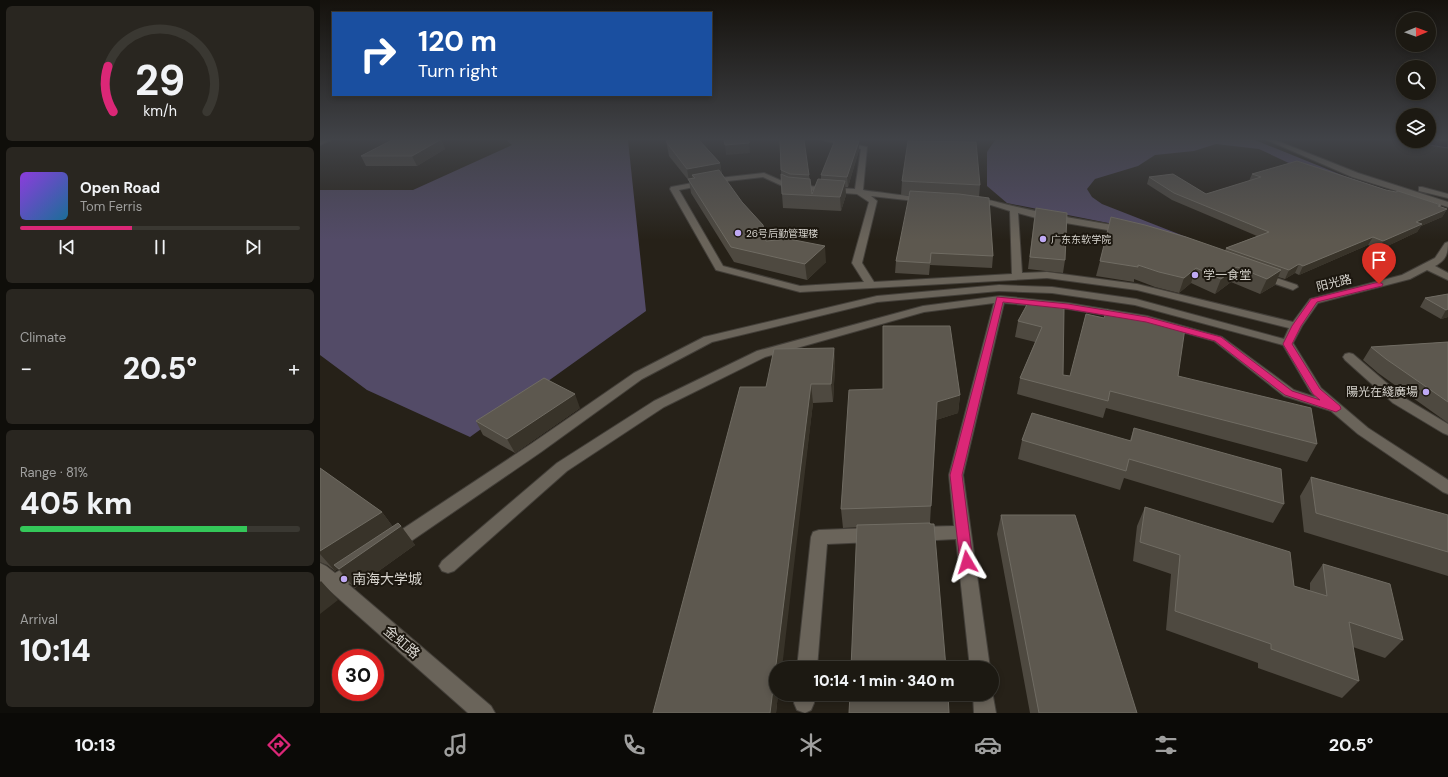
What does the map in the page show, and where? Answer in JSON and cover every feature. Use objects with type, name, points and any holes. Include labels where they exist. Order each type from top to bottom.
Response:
[{"type":"street","points":[[859,192],[862,173]]},
{"type":"street","points":[[1351,173],[1448,205]]},
{"type":"street","points":[[1372,173],[1448,196]]},
{"type":"street","points":[[936,200],[897,198],[859,192],[789,188],[764,176],[719,180],[674,189],[719,268],[800,289],[1048,275],[1137,287],[1296,326]]},
{"type":"street","points":[[859,192],[874,201],[857,264],[871,285]]},
{"type":"street","points":[[967,202],[991,204],[1036,215],[1133,232]]},
{"type":"street","points":[[1014,209],[1017,277]]},
{"type":"street","name":"阳光路","points":[[1287,344],[1296,326],[1314,301],[1406,277],[1439,260],[1448,245]]},
{"type":"street","points":[[1427,266],[1448,277]]},
{"type":"street","points":[[1256,274],[1292,287]]},
{"type":"street","points":[[380,553],[536,448],[638,376],[708,338],[876,299],[999,288],[1052,290],[1136,302],[1287,344],[1316,392],[1363,431],[1448,488]]},
{"type":"street","points":[[448,566],[562,467],[658,404],[754,357],[923,309],[1000,299],[1068,306],[1147,319],[1218,339],[1289,393],[1336,409]]},
{"type":"street","points":[[979,661],[956,475],[1000,299]]},
{"type":"street","points":[[1349,357],[1398,400],[1448,430]]},
{"type":"street","points":[[808,661],[819,537],[963,532]]},
{"type":"street","points":[[335,583],[367,562]]},
{"type":"street","name":"金虹路","points":[[320,571],[484,713]]},
{"type":"street","points":[[984,701],[985,713]]},
{"type":"shaded area","points":[[450,173],[632,173],[646,311],[470,437],[367,390],[320,355],[320,190],[413,190]]},
{"type":"shaded area","points":[[987,173],[1114,173],[1095,179],[1087,189],[1092,197],[1102,204],[1194,240],[1007,203],[987,186]]},
{"type":"shaded area","points":[[1321,173],[1337,173],[1446,210]]},
{"type":"building","points":[[721,173],[742,202],[763,225],[766,241],[789,239],[825,246],[805,264],[731,247],[688,179],[695,178],[692,175]]},
{"type":"building","points":[[788,173],[809,173],[809,175]]},
{"type":"building","points":[[822,173],[848,173],[847,177],[821,175]]},
{"type":"building","points":[[903,173],[979,173],[980,185],[902,181]]},
{"type":"building","points":[[1335,173],[1386,190],[1398,191],[1441,205],[1438,206],[1447,209],[1416,222],[1422,224],[1383,241],[1373,237],[1303,266],[1299,264],[1289,270],[1226,248],[1269,232],[1174,193],[1149,177],[1173,174],[1206,194],[1261,177],[1252,174]]},
{"type":"building","points":[[781,174],[788,177],[810,179],[812,194],[818,179],[845,181],[840,197],[782,194]]},
{"type":"building","points":[[910,191],[959,194],[989,198],[993,256],[931,253],[930,263],[896,261]]},
{"type":"building","points":[[1036,208],[1067,213],[1065,260],[1030,257]]},
{"type":"building","points":[[1111,217],[1186,237],[1281,270],[1267,279],[1237,267],[1221,279],[1196,268],[1184,278],[1138,265],[1138,267],[1100,261]]},
{"type":"building","points":[[1448,294],[1448,309],[1446,310],[1425,298]]},
{"type":"building","points":[[1029,301],[1064,309],[1063,375],[1070,376],[1086,314],[1104,318],[1107,310],[1185,328],[1178,376],[1311,408],[1317,444],[1110,391],[1108,401],[1020,378],[1042,327],[1018,321]]},
{"type":"building","points":[[883,326],[950,326],[960,395],[937,402],[931,506],[841,509],[849,390],[883,389]]},
{"type":"building","points":[[1448,342],[1448,402],[1371,347]]},
{"type":"building","points":[[834,348],[831,384],[811,384],[776,661],[769,661],[769,701],[771,701],[770,713],[653,713],[740,387],[766,387],[774,349]]},
{"type":"building","points":[[544,378],[575,394],[507,439],[476,421]]},
{"type":"building","points":[[1032,413],[1131,441],[1134,428],[1281,469],[1284,504],[1129,459],[1126,471],[1022,440]]},
{"type":"building","points":[[320,468],[382,512],[320,551]]},
{"type":"building","points":[[1311,477],[1448,515],[1448,552],[1316,513]]},
{"type":"building","points":[[1145,507],[1290,552],[1294,586],[1327,596],[1323,564],[1390,584],[1403,640],[1349,622],[1359,681],[1271,649],[1271,644],[1175,611],[1180,555],[1140,542]]},
{"type":"building","points":[[1001,515],[1075,515],[1137,713],[1039,713]]},
{"type":"building","points":[[398,523],[401,526],[339,569],[334,565]]},
{"type":"building","points":[[934,524],[945,661],[851,661],[857,525]]},
{"type":"building","points":[[850,701],[948,701],[949,713],[849,713]]},
{"type":"place","name":"26号后勤管理楼","points":[[738,233]]},
{"type":"place","name":"广东东软学院","points":[[1043,239]]},
{"type":"place","name":"学一食堂","points":[[1195,275]]},
{"type":"place","name":"陽光在綫廣場","points":[[1426,392]]},
{"type":"place","name":"南海大学城","points":[[344,579]]},
{"type":"route","points":[[967,562],[956,475],[1000,299],[1068,306],[1147,319],[1218,339],[1289,393],[1336,409],[1316,392],[1287,344],[1296,326],[1314,301],[1379,284]]}]
